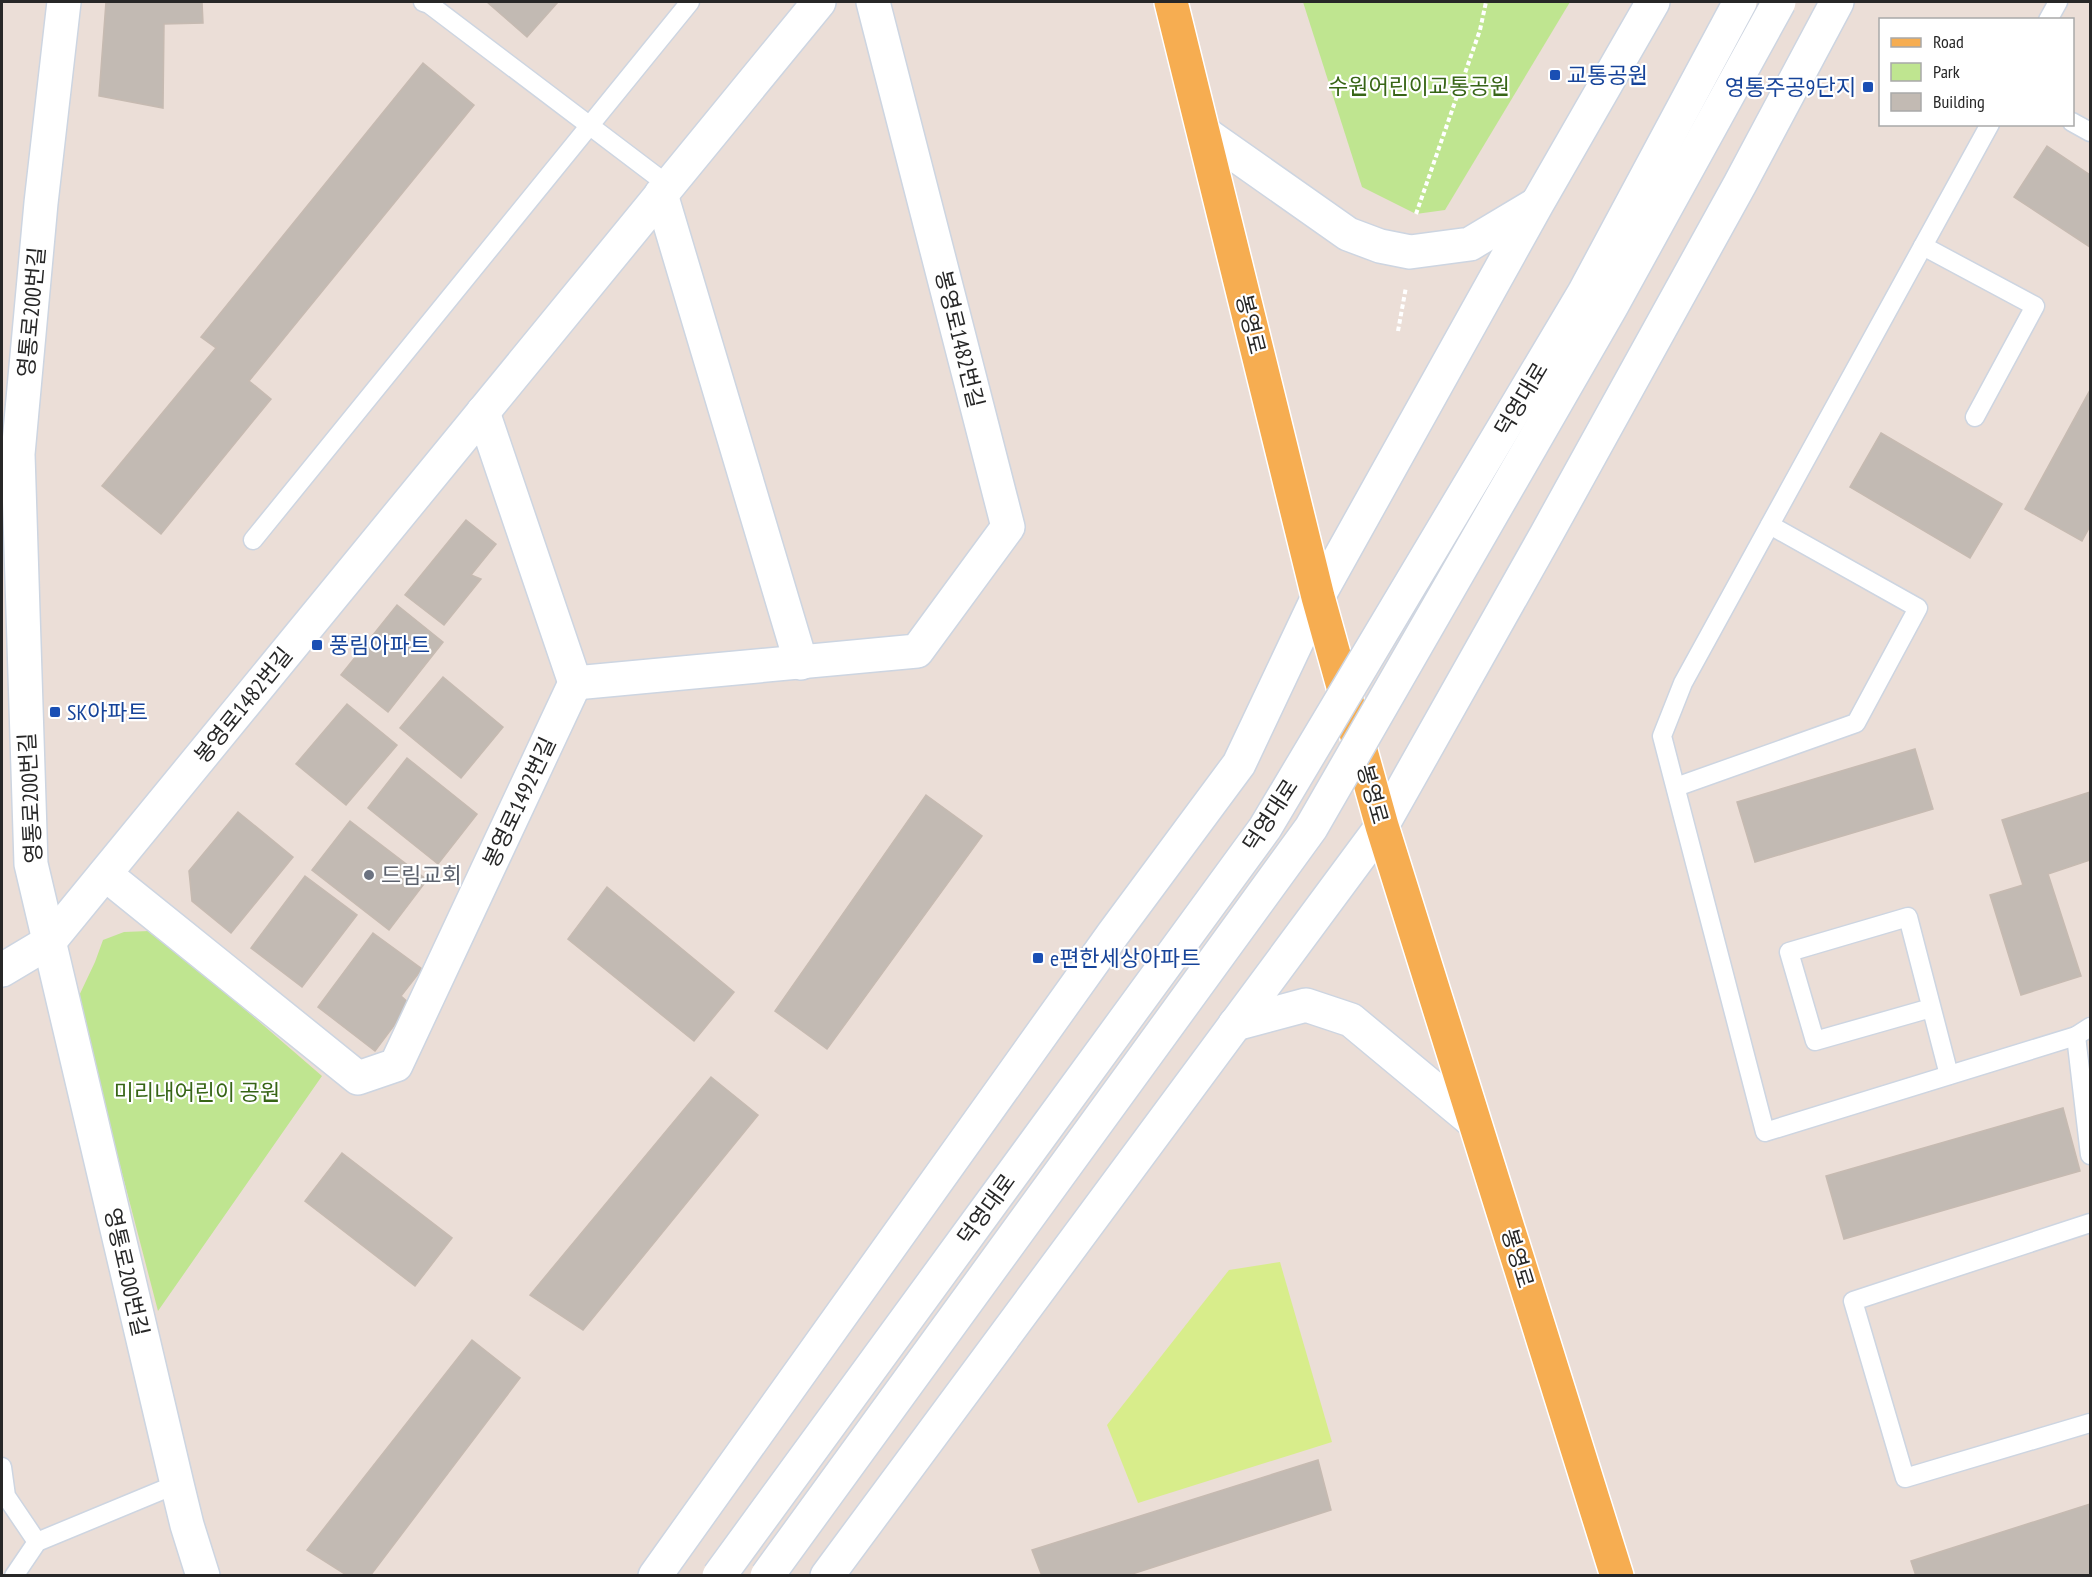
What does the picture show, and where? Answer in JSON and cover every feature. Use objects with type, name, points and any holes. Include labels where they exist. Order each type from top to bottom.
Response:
[{"type":"main road","name":"영통로200번길","points":[[64,2],[40,215],[18,454],[31,864],[177,1484],[203,1575]]},
{"type":"main road","name":"봉영로1482번길","points":[[49,942],[819,2]]},
{"type":"main road","name":"봉영로1482번길","points":[[801,663],[917,651],[1008,527],[873,2]]},
{"type":"main road","name":"봉영로","points":[[1171,2],[1318,597],[1382,826],[1617,1575]]},
{"type":"main road","points":[[655,1575],[1113,934],[1239,764],[1318,597],[1537,204],[1653,2]]},
{"type":"main road","name":"덕영대로","points":[[719,1575],[1265,828],[1584,293],[1740,2]]},
{"type":"main road","name":"덕영대로","points":[[766,1575],[1311,828],[1605,318],[1779,2]]},
{"type":"main road","points":[[827,1575],[1382,826],[1546,536],[1837,2]]},
{"type":"main road","points":[[1203,132],[1348,234],[1380,246],[1410,252],[1470,244],[1537,204]]},
{"type":"main road","points":[[483,412],[575,683],[801,663],[665,190]]},
{"type":"main road","name":"봉영로1492번길","points":[[105,874],[358,1077],[396,1065],[575,683]]},
{"type":"main road","points":[[2,969],[49,942]]},
{"type":"main road","points":[[1235,1024],[1306,1005],[1351,1020],[1475,1123]]},
{"type":"lane","points":[[423,2],[429,4],[589,125],[665,190]]},
{"type":"lane","points":[[253,540],[690,2]]},
{"type":"lane","points":[[2049,18],[2058,2]]},
{"type":"lane","points":[[2074,123],[2091,132]]},
{"type":"lane","points":[[1989,126],[1683,683],[1662,736],[1765,1132],[2083,1031],[2091,1155]]},
{"type":"lane","points":[[1923,246],[2035,306],[1975,417]]},
{"type":"lane","points":[[1676,787],[1856,723],[1918,608],[1770,525]]},
{"type":"lane","points":[[1931,1008],[1815,1041],[1789,951],[1908,917],[1949,1075]]},
{"type":"lane","points":[[2091,1223],[1853,1301],[1905,1478],[2091,1423]]},
{"type":"lane","points":[[2,1467],[6,1496],[37,1542]]},
{"type":"lane","points":[[14,1575],[37,1542],[177,1484]]},
{"type":"path","points":[[1414,222],[1480,30],[1486,2]]},
{"type":"path","points":[[1398,331],[1407,280]]},
{"type":"green space","name":"수원어린이교통공원","points":[[1303,2],[1570,2],[1445,210],[1416,214],[1362,187]]},
{"type":"green space","name":"미리내어린이 공원","points":[[149,910],[181,954],[322,1076],[158,1311],[77,1000],[103,940],[124,932],[149,931]]},
{"type":"green space","points":[[1280,1262],[1332,1442],[1138,1503],[1107,1425],[1229,1270]]},
{"type":"building","points":[[106,2],[202,2],[203,23],[164,24],[163,108],[99,96]]},
{"type":"building","points":[[487,2],[558,2],[527,37]]},
{"type":"building","points":[[423,63],[474,105],[249,381],[271,399],[161,534],[102,486],[216,348],[201,337]]},
{"type":"building","points":[[2047,146],[2090,175],[2090,247],[2014,197]]},
{"type":"building","points":[[2090,390],[2090,526],[2082,541],[2025,509]]},
{"type":"building","points":[[1881,433],[2002,504],[1970,558],[1850,487]]},
{"type":"building","points":[[466,520],[496,544],[471,575],[481,579],[444,625],[405,595]]},
{"type":"building","points":[[397,605],[443,642],[388,712],[341,675]]},
{"type":"building","points":[[443,677],[503,727],[461,778],[400,728]]},
{"type":"building","points":[[347,704],[397,745],[346,805],[296,764]]},
{"type":"building","points":[[1915,749],[1933,809],[1755,862],[1737,802]]},
{"type":"building","points":[[407,758],[477,814],[438,864],[368,808]]},
{"type":"building","points":[[2090,792],[2090,860],[2048,874],[2081,976],[2021,995],[1990,895],[2023,885],[2002,820]]},
{"type":"building","points":[[926,795],[982,836],[827,1049],[775,1011]]},
{"type":"building","points":[[238,812],[293,857],[231,933],[192,901],[189,871]]},
{"type":"building","name":"드림교회","points":[[350,821],[427,880],[389,930],[312,870]]},
{"type":"building","points":[[305,876],[357,915],[302,987],[251,948]]},
{"type":"building","points":[[607,887],[734,992],[694,1041],[568,939]]},
{"type":"building","points":[[373,933],[422,969],[401,996],[410,1004],[375,1051],[318,1007]]},
{"type":"building","points":[[711,1077],[758,1115],[583,1330],[530,1295]]},
{"type":"building","points":[[2063,1108],[2080,1171],[1844,1239],[1826,1176]]},
{"type":"building","points":[[342,1153],[452,1238],[415,1286],[305,1201]]},
{"type":"building","points":[[472,1340],[520,1378],[370,1576],[348,1576],[307,1550]]},
{"type":"building","points":[[1318,1460],[1331,1510],[1126,1576],[1042,1576],[1032,1550]]},
{"type":"building","points":[[2090,1504],[2090,1574],[2084,1576],[1916,1576],[1911,1561]]},
{"type":"place","name":"교통공원","points":[[1555,75]]},
{"type":"place","name":"영통주공9단지","points":[[1868,87]]},
{"type":"place","name":"풍림아파트","points":[[317,645]]},
{"type":"place","name":"SK아파트","points":[[55,712]]},
{"type":"place","name":"드림교회","points":[[369,875]]},
{"type":"place","name":"e편한세상아파트","points":[[1038,958]]}]
